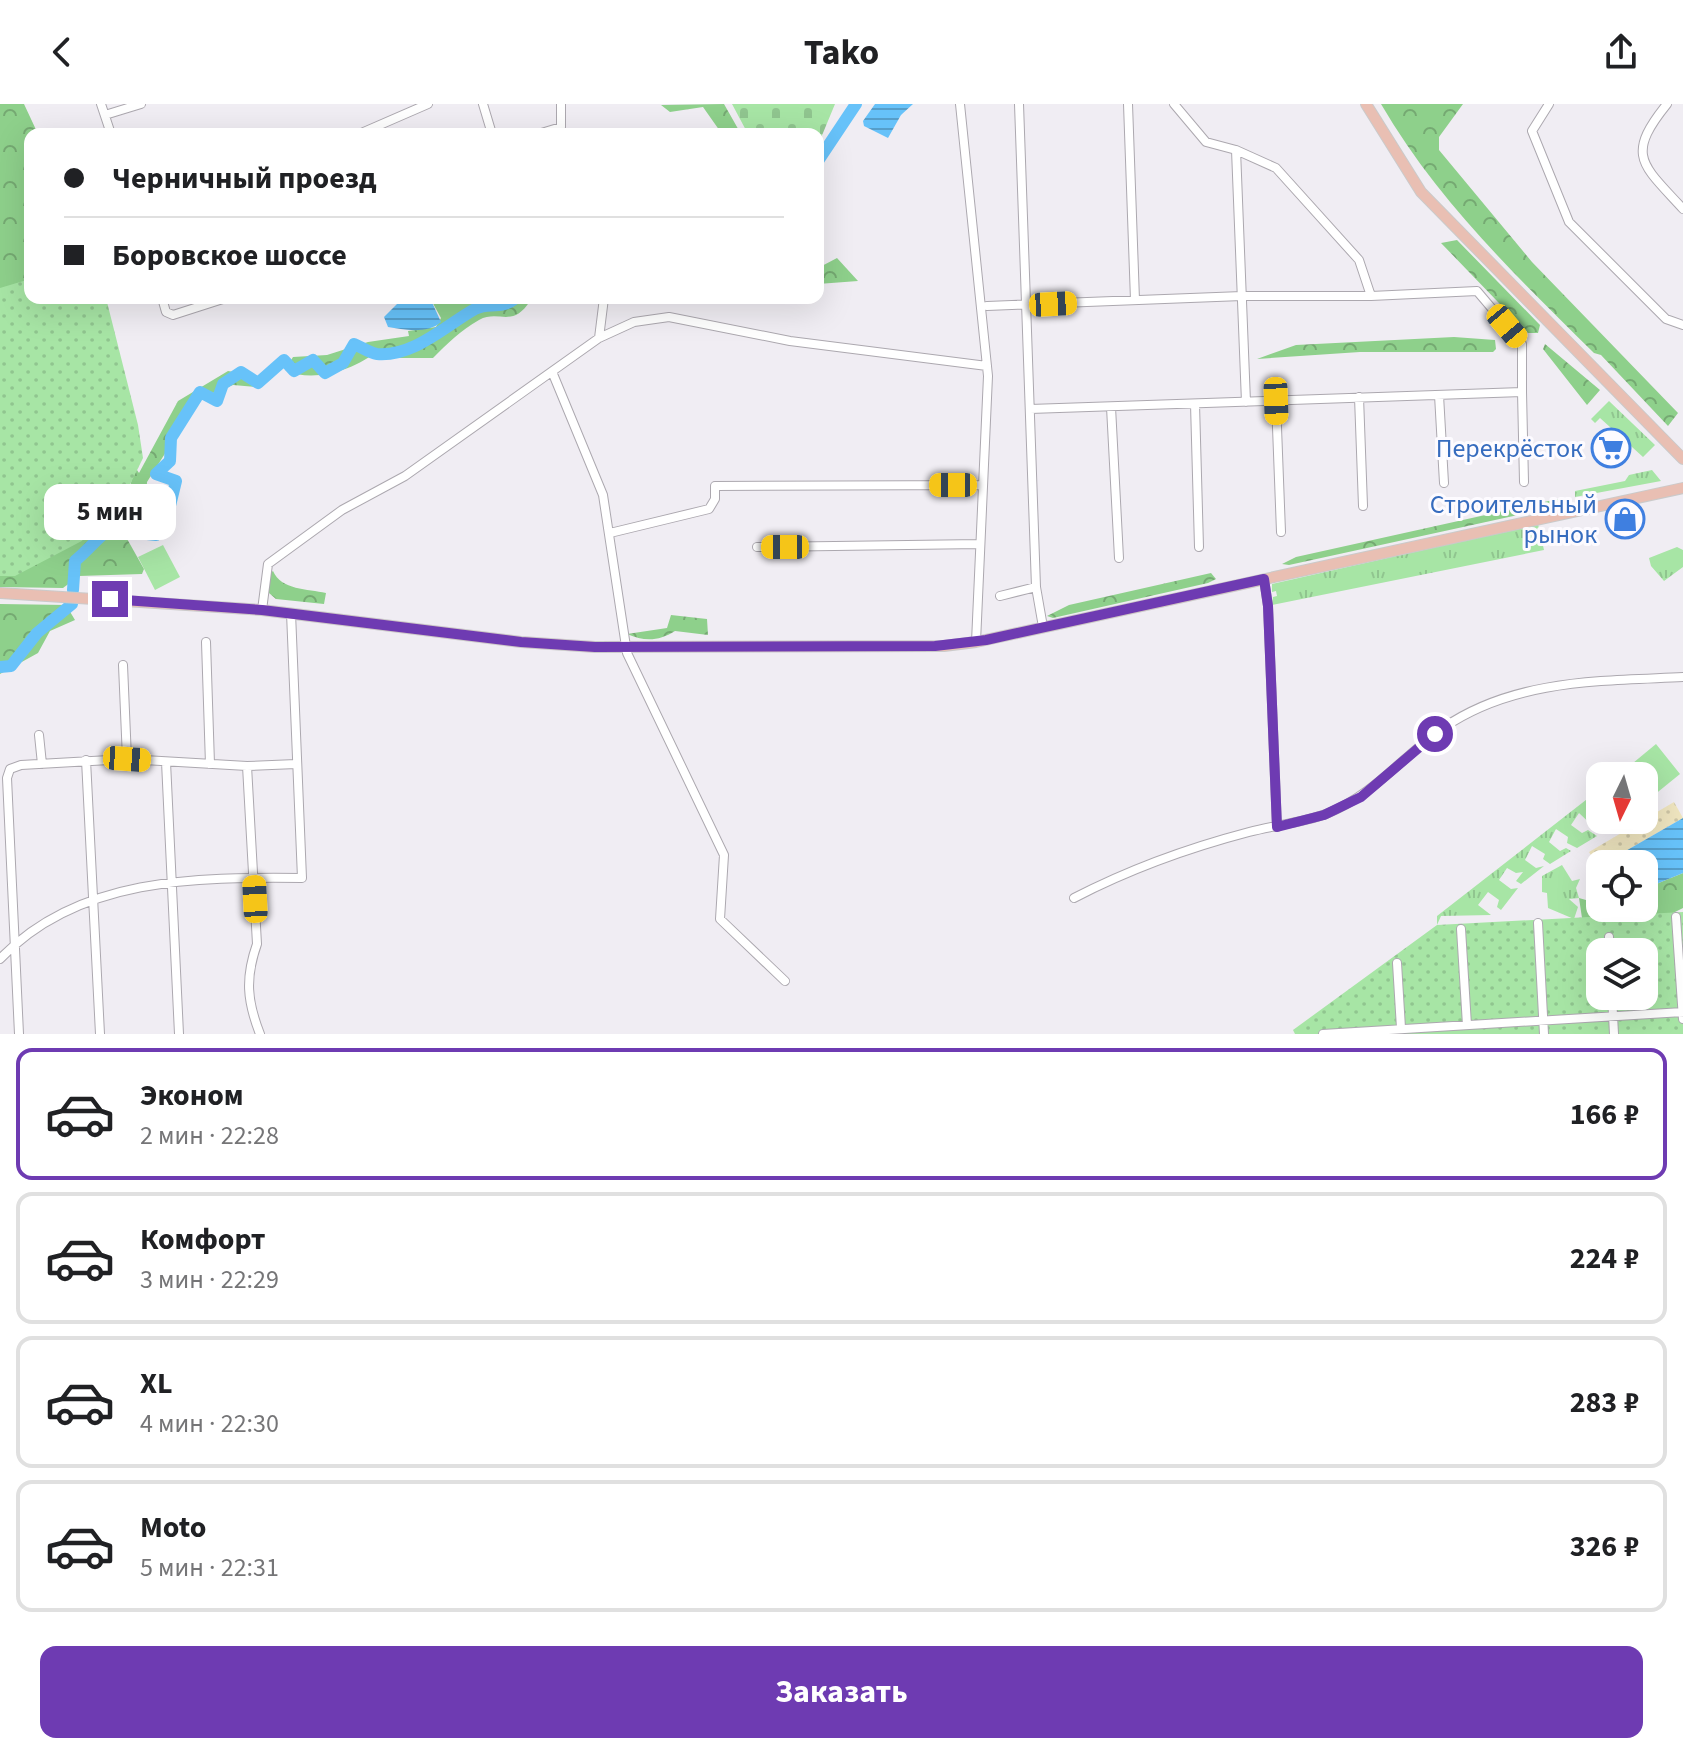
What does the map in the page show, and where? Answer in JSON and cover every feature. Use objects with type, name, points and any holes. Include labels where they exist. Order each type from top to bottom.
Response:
[{"type":"main road","points":[[1366,104],[1421,192],[1683,459]]},
{"type":"main road","points":[[0,593],[262,610],[521,642],[626,648],[935,646],[976,642],[1683,488]]},
{"type":"street","points":[[101,104],[109,128]]},
{"type":"street","points":[[105,115],[141,104]]},
{"type":"street","points":[[373,128],[428,104]]},
{"type":"street","points":[[483,104],[490,128]]},
{"type":"street","points":[[558,128],[561,127],[561,104]]},
{"type":"street","points":[[960,104],[987,366],[976,642]]},
{"type":"street","points":[[1019,104],[1036,587],[1043,627]]},
{"type":"street","points":[[1128,104],[1135,300]]},
{"type":"street","points":[[1174,104],[1206,142],[1236,150],[1276,168],[1359,260],[1371,296]]},
{"type":"street","points":[[1549,104],[1532,131],[1566,218],[1666,319],[1683,325]]},
{"type":"street","points":[[1667,104],[1644,134],[1641,152],[1647,167],[1683,209]]},
{"type":"street","points":[[1236,150],[1246,402]]},
{"type":"street","points":[[987,306],[1477,291],[1522,344],[1524,482]]},
{"type":"street","points":[[164,304],[166,312],[173,315],[207,304]]},
{"type":"street","points":[[599,338],[603,304]]},
{"type":"street","points":[[262,610],[268,564],[307,532],[405,476],[553,374],[599,338],[634,322],[669,317],[790,341],[987,366]]},
{"type":"street","points":[[553,374],[598,480],[610,533],[626,648],[724,855],[720,919],[785,981]]},
{"type":"street","points":[[1030,409],[1522,392]]},
{"type":"street","points":[[1439,395],[1444,483]]},
{"type":"street","points":[[1359,397],[1363,506]]},
{"type":"street","points":[[1276,401],[1281,532]]},
{"type":"street","points":[[1195,404],[1199,547]]},
{"type":"street","points":[[1111,407],[1119,558]]},
{"type":"street","points":[[610,533],[709,509],[715,499],[715,486],[983,485]]},
{"type":"street","points":[[757,547],[980,544]]},
{"type":"street","points":[[1264,579],[1268,606],[1277,827]]},
{"type":"street","points":[[1000,596],[1036,587]]},
{"type":"street","points":[[0,959],[15,944],[58,914],[92,898],[174,881],[302,878],[291,613]]},
{"type":"street","points":[[206,642],[210,764]]},
{"type":"street","points":[[123,665],[127,759]]},
{"type":"street","points":[[1074,898],[1108,880],[1190,848],[1277,827],[1351,803],[1445,727],[1507,697],[1573,683],[1683,677]]},
{"type":"street","points":[[39,735],[42,764]]},
{"type":"street","points":[[19,1034],[7,778],[15,767],[127,759],[247,766],[296,764]]},
{"type":"street","points":[[86,760],[100,1034]]},
{"type":"street","points":[[166,762],[179,1034]]},
{"type":"street","points":[[247,766],[257,944],[249,965],[247,991],[250,1011],[260,1034]]},
{"type":"street","points":[[1676,917],[1683,1019]]},
{"type":"street","points":[[1538,923],[1544,1034]]},
{"type":"street","points":[[1461,929],[1467,1025]]},
{"type":"street","points":[[1397,963],[1401,1028]]},
{"type":"street","points":[[1613,1010],[1614,1034]]},
{"type":"street","points":[[1323,1034],[1401,1028],[1419,1031],[1467,1025],[1683,1012]]},
{"type":"green space","points":[[0,104],[24,104],[35,128],[24,128],[24,282],[0,290]]},
{"type":"green space","points":[[724,104],[738,128],[718,128],[703,107],[670,112],[661,105]]},
{"type":"green space","points":[[732,104],[835,104],[824,131],[824,128],[745,128]]},
{"type":"green space","points":[[1381,104],[1463,104],[1439,137],[1439,150],[1532,262],[1678,413],[1668,426],[1479,235],[1427,172]]},
{"type":"green space","points":[[1457,240],[1540,325],[1538,333],[1528,333],[1441,243]]},
{"type":"green space","points":[[837,258],[858,281],[824,284],[824,265]]},
{"type":"green space","points":[[24,281],[24,304],[108,304],[138,425],[143,458],[120,505],[97,533],[15,576],[0,576],[0,288]]},
{"type":"green space","points":[[433,304],[527,304],[511,316],[479,320],[433,358],[388,358],[378,351],[358,364],[321,375],[296,374],[285,370],[293,357],[327,355],[368,342],[409,336],[408,331],[436,327],[441,318]]},
{"type":"green space","points":[[1454,337],[1495,340],[1496,349],[1493,352],[1360,352],[1257,359],[1296,345]]},
{"type":"green space","points":[[1545,344],[1600,390],[1587,405],[1543,349]]},
{"type":"green space","points":[[228,371],[258,376],[256,387],[233,385],[203,397],[147,482],[145,529],[126,537],[144,569],[142,574],[79,576],[63,588],[0,587],[0,573],[66,548],[105,524],[120,507],[130,488],[133,464],[139,473],[178,401]]},
{"type":"green space","points":[[1609,401],[1655,445],[1643,457],[1600,418],[1595,423],[1591,419]]},
{"type":"green space","points":[[1652,470],[1661,481],[1575,497],[1575,491],[1625,481],[1629,475]]},
{"type":"green space","points":[[1562,498],[1563,504],[1559,506],[1289,565],[1282,564],[1296,557]]},
{"type":"green space","points":[[1538,524],[1544,550],[1272,605],[1273,597],[1277,596],[1276,591],[1272,592],[1272,584]]},
{"type":"green space","points":[[163,545],[180,577],[155,590],[138,557]]},
{"type":"green space","points":[[1677,547],[1683,550],[1683,567],[1664,581],[1651,566],[1649,558]]},
{"type":"green space","points":[[273,571],[289,585],[326,593],[324,604],[276,599],[269,593],[269,574]]},
{"type":"green space","points":[[1211,573],[1216,579],[1208,583],[1053,618],[1047,616],[1069,605]]},
{"type":"green space","points":[[0,604],[66,605],[75,620],[50,631],[38,653],[0,674]]},
{"type":"green space","points":[[671,615],[707,619],[708,635],[675,631],[663,637],[646,639],[627,634],[667,628]]},
{"type":"green space","points":[[1656,744],[1680,774],[1658,792],[1658,762],[1634,762]]},
{"type":"green space","points":[[1586,800],[1586,820],[1579,813],[1571,825],[1582,833],[1586,831],[1586,834],[1597,836],[1577,848],[1567,843],[1568,837],[1556,829],[1549,842],[1560,851],[1566,848],[1571,851],[1550,864],[1543,859],[1545,854],[1532,846],[1525,860],[1536,868],[1544,866],[1521,884],[1516,881],[1523,872],[1516,873],[1507,868],[1499,880],[1511,889],[1518,888],[1501,910],[1497,907],[1499,900],[1488,892],[1478,905],[1491,915],[1441,916],[1437,925],[1437,916]]},
{"type":"green space","points":[[1562,865],[1572,881],[1580,879],[1576,888],[1579,898],[1569,899],[1578,907],[1574,919],[1548,908],[1547,893],[1542,892],[1542,876]]},
{"type":"green space","points":[[1683,873],[1683,908],[1671,914],[1658,915],[1658,883]]},
{"type":"green space","points":[[1579,898],[1586,900],[1586,918],[1582,918]]},
{"type":"green space","points":[[1683,912],[1683,1034],[1295,1034],[1293,1030],[1437,925],[1586,917],[1586,922],[1658,922],[1658,913]]},
{"type":"sand","points":[[1674,802],[1683,818],[1658,832],[1658,811]]},
{"type":"sand","points":[[1620,834],[1655,834],[1627,850],[1592,850]]},
{"type":"water","points":[[875,104],[913,104],[901,115],[888,138],[864,126],[863,121]]},
{"type":"water","points":[[397,304],[433,304],[441,322],[423,330],[408,330],[388,327],[384,317]]},
{"type":"water","points":[[1683,818],[1683,873],[1658,883],[1658,850],[1627,850]]},
{"type":"waterway","points":[[824,152],[856,104]]},
{"type":"waterway","points":[[73,590],[75,561],[108,530],[122,522],[138,533],[156,535],[166,522],[176,481],[156,474],[170,461],[171,438],[200,392],[217,401],[223,384],[241,372],[258,383],[284,360],[294,371],[313,360],[325,373],[343,363],[354,344],[377,354],[391,354],[429,339],[475,309],[504,304]]},
{"type":"waterway","points":[[0,667],[11,666],[37,633],[72,604]]},
{"type":"place","name":"Перекрёсток","points":[[1611,448]]},
{"type":"place","name":"Строительный рынок","points":[[1625,519]]},
{"type":"route","points":[[110,599],[262,610],[521,642],[595,647],[935,646],[986,640],[1264,579],[1268,606],[1277,827],[1324,815],[1351,803],[1435,734]]}]
